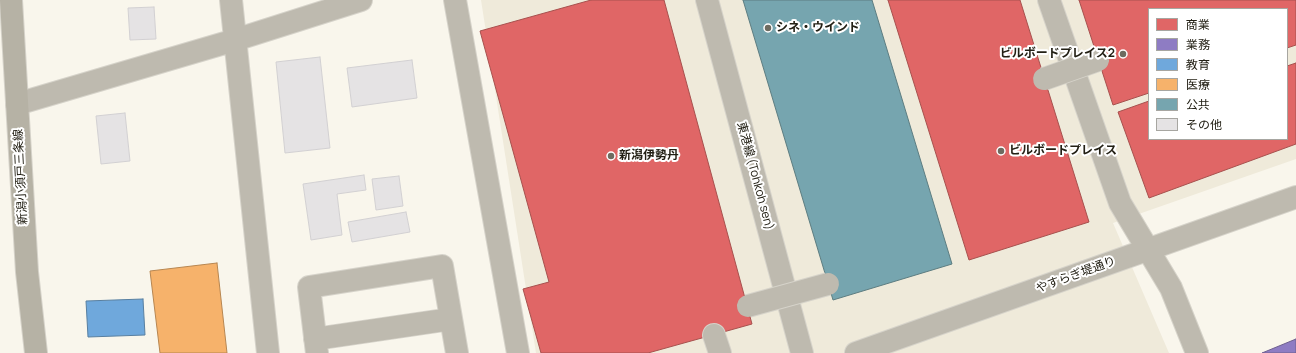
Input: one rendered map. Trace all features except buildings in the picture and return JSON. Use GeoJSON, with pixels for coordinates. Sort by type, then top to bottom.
{"type":"FeatureCollection","features":[{"type":"Feature","properties":{"kind":"main road","name":"新潟小須戸三条線"},"geometry":{"type":"LineString","coordinates":[[11,0],[27,272],[36,353]]}},
{"type":"Feature","properties":{"kind":"street"},"geometry":{"type":"LineString","coordinates":[[231,0],[268,353]]}},
{"type":"Feature","properties":{"kind":"street"},"geometry":{"type":"LineString","coordinates":[[17,104],[235,40],[361,0]]}},
{"type":"Feature","properties":{"kind":"street"},"geometry":{"type":"LineString","coordinates":[[455,0],[518,353]]}},
{"type":"Feature","properties":{"kind":"street","name":"東港線 (Tohkoh sen)"},"geometry":{"type":"LineString","coordinates":[[707,0],[802,353]]}},
{"type":"Feature","properties":{"kind":"street"},"geometry":{"type":"LineString","coordinates":[[1049,0],[1120,203],[1171,288],[1197,353]]}},
{"type":"Feature","properties":{"kind":"street"},"geometry":{"type":"LineString","coordinates":[[1044,79],[1098,60]]}},
{"type":"Feature","properties":{"kind":"street","name":"やすらぎ堤通り"},"geometry":{"type":"LineString","coordinates":[[856,353],[1296,197]]}},
{"type":"Feature","properties":{"kind":"street"},"geometry":{"type":"LineString","coordinates":[[451,319],[316,346],[309,287],[442,266],[457,353]]}},
{"type":"Feature","properties":{"kind":"street"},"geometry":{"type":"LineString","coordinates":[[748,306],[828,284]]}},
{"type":"Feature","properties":{"kind":"shaded area"},"geometry":{"type":"Polygon","coordinates":[[[481,0],[1296,0],[1296,159],[1113,223],[1169,353],[536,353],[481,0]]]}},
{"type":"Feature","properties":{"kind":"place","name":"シネ・ウインド"},"geometry":{"type":"Point","coordinates":[768,28]}},
{"type":"Feature","properties":{"kind":"place","name":"ビルボードプレイス2"},"geometry":{"type":"Point","coordinates":[1123,54]}},
{"type":"Feature","properties":{"kind":"place","name":"ビルボードプレイス"},"geometry":{"type":"Point","coordinates":[1001,151]}},
{"type":"Feature","properties":{"kind":"place","name":"新潟伊勢丹"},"geometry":{"type":"Point","coordinates":[611,156]}}]}
